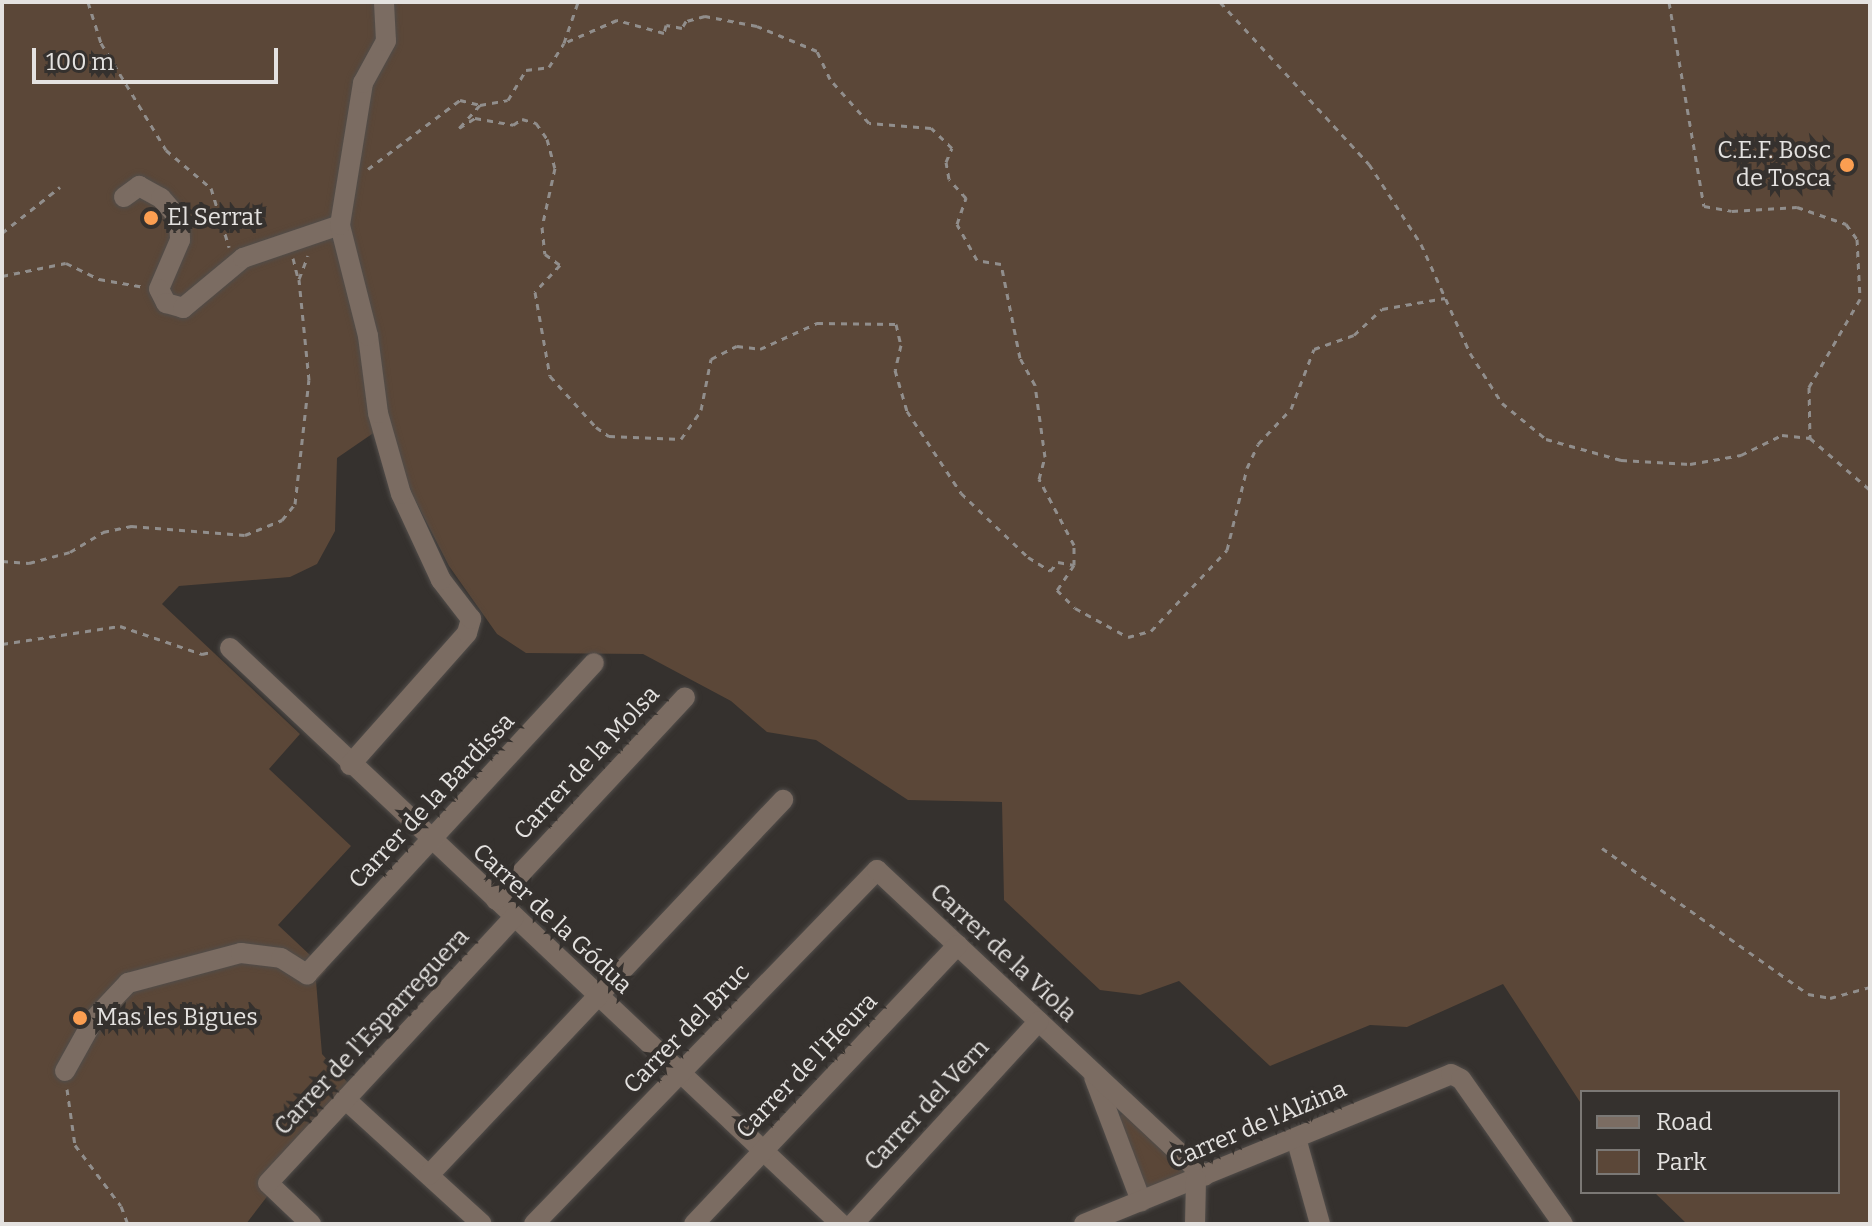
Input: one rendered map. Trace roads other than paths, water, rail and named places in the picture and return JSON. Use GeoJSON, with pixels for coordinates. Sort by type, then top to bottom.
{"type":"FeatureCollection","features":[{"type":"Feature","properties":{"kind":"street"},"geometry":{"type":"LineString","coordinates":[[350,765],[467,633],[471,619],[441,580],[401,494],[378,413],[368,336],[340,225],[363,83],[386,41],[384,2]]}},
{"type":"Feature","properties":{"kind":"street"},"geometry":{"type":"LineString","coordinates":[[124,197],[139,186],[161,198],[179,219],[180,240],[159,289],[166,303],[183,308],[243,258],[340,225]]}},
{"type":"Feature","properties":{"kind":"street","name":"Carrer de la Gódua"},"geometry":{"type":"LineString","coordinates":[[230,648],[350,765],[841,1224]]}},
{"type":"Feature","properties":{"kind":"street","name":"Carrer de la Bardissa"},"geometry":{"type":"LineString","coordinates":[[65,1071],[94,1019],[128,983],[241,953],[281,958],[307,974],[594,663]]}},
{"type":"Feature","properties":{"kind":"street","name":"Carrer de la Molsa"},"geometry":{"type":"LineString","coordinates":[[496,900],[685,697]]}},
{"type":"Feature","properties":{"kind":"street"},"geometry":{"type":"LineString","coordinates":[[429,1175],[783,800]]}},
{"type":"Feature","properties":{"kind":"street","name":"Carrer de la Viola"},"geometry":{"type":"LineString","coordinates":[[877,870],[1039,1021],[1200,1178]]}},
{"type":"Feature","properties":{"kind":"street","name":"Carrer del Bruc"},"geometry":{"type":"LineString","coordinates":[[534,1224],[877,870]]}},
{"type":"Feature","properties":{"kind":"street","name":"Carrer de l'Esparreguera"},"geometry":{"type":"LineString","coordinates":[[311,1224],[268,1183],[514,917]]}},
{"type":"Feature","properties":{"kind":"street","name":"Carrer de l'Heura"},"geometry":{"type":"LineString","coordinates":[[694,1224],[958,945]]}},
{"type":"Feature","properties":{"kind":"street","name":"Carrer del Vern"},"geometry":{"type":"LineString","coordinates":[[853,1224],[1039,1021]]}},
{"type":"Feature","properties":{"kind":"street","name":"Carrer de la Viola"},"geometry":{"type":"LineString","coordinates":[[1093,1074],[1141,1201]]}},
{"type":"Feature","properties":{"kind":"street","name":"Carrer de l'Alzina"},"geometry":{"type":"LineString","coordinates":[[1084,1224],[1451,1074],[1473,1095],[1563,1224]]}},
{"type":"Feature","properties":{"kind":"street"},"geometry":{"type":"LineString","coordinates":[[345,1099],[482,1224]]}},
{"type":"Feature","properties":{"kind":"street"},"geometry":{"type":"LineString","coordinates":[[1296,1138],[1320,1224]]}},
{"type":"Feature","properties":{"kind":"street"},"geometry":{"type":"LineString","coordinates":[[1195,1224],[1200,1178]]}},
{"type":"Feature","properties":{"kind":"place","name":"C.E.F. Bosc de Tosca"},"geometry":{"type":"Point","coordinates":[1847,165]}},
{"type":"Feature","properties":{"kind":"place","name":"El Serrat"},"geometry":{"type":"Point","coordinates":[151,218]}},
{"type":"Feature","properties":{"kind":"place","name":"Mas les Bigues"},"geometry":{"type":"Point","coordinates":[80,1018]}}]}
